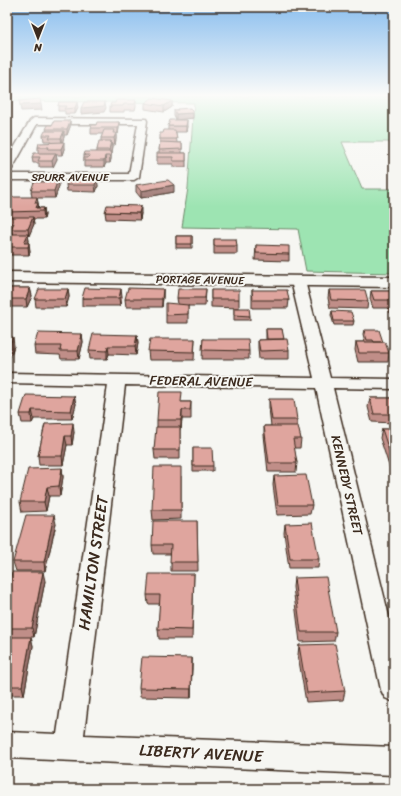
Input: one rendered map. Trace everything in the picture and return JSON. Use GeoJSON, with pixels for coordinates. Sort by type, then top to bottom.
{"type":"FeatureCollection","features":[{"type":"Feature","properties":{"kind":"street","name":"SPURR AVENUE"},"geometry":{"type":"LineString","coordinates":[[7,170],[27,133]]}},
{"type":"Feature","properties":{"kind":"street","name":"SPURR AVENUE"},"geometry":{"type":"LineString","coordinates":[[7,177],[134,177],[141,133]]}},
{"type":"Feature","properties":{"kind":"street","name":"PORTAGE AVENUE"},"geometry":{"type":"LineString","coordinates":[[7,277],[394,282]]}},
{"type":"Feature","properties":{"kind":"street","name":"KENNEDY STREET"},"geometry":{"type":"LineString","coordinates":[[298,281],[324,383],[394,690]]}},
{"type":"Feature","properties":{"kind":"street","name":"FEDERAL AVENUE"},"geometry":{"type":"LineString","coordinates":[[7,378],[394,384]]}},
{"type":"Feature","properties":{"kind":"street","name":"HAMILTON STREET"},"geometry":{"type":"LineString","coordinates":[[68,747],[117,380]]}},
{"type":"Feature","properties":{"kind":"street","name":"LIBERTY AVENUE"},"geometry":{"type":"LineString","coordinates":[[7,745],[394,761]]}},
{"type":"Feature","properties":{"kind":"green space"},"geometry":{"type":"Polygon","coordinates":[[[192,133],[394,133],[394,150],[389,142],[342,142],[362,189],[394,189],[394,273],[306,271],[298,229],[182,227],[188,188],[192,133]]]}},
{"type":"Feature","properties":{"kind":"building"},"geometry":{"type":"Polygon","coordinates":[[[44,133],[63,133],[61,138],[49,138],[51,135],[43,135],[44,133]]]}},
{"type":"Feature","properties":{"kind":"building"},"geometry":{"type":"Polygon","coordinates":[[[103,133],[116,133],[114,138],[101,138],[103,133]]]}},
{"type":"Feature","properties":{"kind":"building"},"geometry":{"type":"Polygon","coordinates":[[[160,133],[176,133],[177,139],[160,139],[160,133]]]}},
{"type":"Feature","properties":{"kind":"building"},"geometry":{"type":"Polygon","coordinates":[[[99,141],[111,141],[109,150],[97,150],[99,141]]]}},
{"type":"Feature","properties":{"kind":"building"},"geometry":{"type":"Polygon","coordinates":[[[64,142],[61,149],[38,147],[39,143],[64,142]]]}},
{"type":"Feature","properties":{"kind":"building"},"geometry":{"type":"Polygon","coordinates":[[[160,142],[182,143],[182,149],[159,150],[160,142]]]}},
{"type":"Feature","properties":{"kind":"building"},"geometry":{"type":"Polygon","coordinates":[[[85,152],[111,152],[110,156],[105,156],[104,161],[84,161],[84,158],[88,158],[89,155],[84,155],[85,152]]]}},
{"type":"Feature","properties":{"kind":"building"},"geometry":{"type":"Polygon","coordinates":[[[34,153],[56,153],[52,161],[38,161],[40,157],[32,157],[34,153]]]}},
{"type":"Feature","properties":{"kind":"building"},"geometry":{"type":"Polygon","coordinates":[[[157,153],[186,153],[186,161],[173,161],[173,157],[157,157],[157,153]]]}},
{"type":"Feature","properties":{"kind":"building"},"geometry":{"type":"Polygon","coordinates":[[[46,179],[58,179],[54,191],[31,191],[34,182],[45,182],[46,179]]]}},
{"type":"Feature","properties":{"kind":"building"},"geometry":{"type":"Polygon","coordinates":[[[97,179],[95,185],[66,185],[67,180],[97,179]]]}},
{"type":"Feature","properties":{"kind":"building"},"geometry":{"type":"Polygon","coordinates":[[[168,180],[174,185],[141,191],[136,185],[168,180]]]}},
{"type":"Feature","properties":{"kind":"building"},"geometry":{"type":"Polygon","coordinates":[[[12,197],[37,197],[35,203],[38,203],[36,208],[44,208],[43,211],[7,212],[12,197]]]}},
{"type":"Feature","properties":{"kind":"building"},"geometry":{"type":"Polygon","coordinates":[[[107,205],[141,206],[139,213],[105,212],[107,205]]]}},
{"type":"Feature","properties":{"kind":"building"},"geometry":{"type":"Polygon","coordinates":[[[7,217],[33,217],[28,229],[11,229],[14,223],[7,223],[7,217]]]}},
{"type":"Feature","properties":{"kind":"building"},"geometry":{"type":"Polygon","coordinates":[[[7,234],[28,234],[24,243],[29,243],[28,247],[7,247],[7,234]]]}},
{"type":"Feature","properties":{"kind":"building"},"geometry":{"type":"Polygon","coordinates":[[[176,236],[192,236],[192,244],[176,244],[176,236]]]}},
{"type":"Feature","properties":{"kind":"building"},"geometry":{"type":"Polygon","coordinates":[[[214,239],[236,239],[237,246],[214,246],[214,239]]]}},
{"type":"Feature","properties":{"kind":"building"},"geometry":{"type":"Polygon","coordinates":[[[256,245],[289,246],[289,254],[256,253],[256,245]]]}},
{"type":"Feature","properties":{"kind":"building"},"geometry":{"type":"Polygon","coordinates":[[[7,288],[30,288],[26,299],[7,299],[7,288]]]}},
{"type":"Feature","properties":{"kind":"building"},"geometry":{"type":"Polygon","coordinates":[[[85,288],[121,289],[119,298],[82,298],[85,288]]]}},
{"type":"Feature","properties":{"kind":"building"},"geometry":{"type":"Polygon","coordinates":[[[128,288],[163,289],[162,299],[125,299],[128,288]]]}},
{"type":"Feature","properties":{"kind":"building"},"geometry":{"type":"Polygon","coordinates":[[[39,289],[68,289],[65,299],[35,299],[39,289]]]}},
{"type":"Feature","properties":{"kind":"building"},"geometry":{"type":"Polygon","coordinates":[[[178,289],[206,289],[205,298],[177,298],[178,289]]]}},
{"type":"Feature","properties":{"kind":"building"},"geometry":{"type":"Polygon","coordinates":[[[211,290],[239,290],[239,299],[211,299],[211,290]]]}},
{"type":"Feature","properties":{"kind":"building"},"geometry":{"type":"Polygon","coordinates":[[[252,290],[287,290],[289,300],[253,300],[252,290]]]}},
{"type":"Feature","properties":{"kind":"building"},"geometry":{"type":"Polygon","coordinates":[[[329,290],[365,290],[368,301],[331,300],[329,290]]]}},
{"type":"Feature","properties":{"kind":"building"},"geometry":{"type":"Polygon","coordinates":[[[371,291],[394,291],[394,305],[392,305],[390,300],[374,300],[371,291]]]}},
{"type":"Feature","properties":{"kind":"building"},"geometry":{"type":"Polygon","coordinates":[[[166,303],[188,305],[188,314],[166,315],[166,303]]]}},
{"type":"Feature","properties":{"kind":"building"},"geometry":{"type":"Polygon","coordinates":[[[234,308],[249,308],[250,316],[234,315],[234,308]]]}},
{"type":"Feature","properties":{"kind":"building"},"geometry":{"type":"Polygon","coordinates":[[[332,311],[351,312],[354,321],[334,321],[332,311]]]}},
{"type":"Feature","properties":{"kind":"building"},"geometry":{"type":"Polygon","coordinates":[[[266,329],[282,329],[284,339],[267,339],[266,329]]]}},
{"type":"Feature","properties":{"kind":"building"},"geometry":{"type":"Polygon","coordinates":[[[364,330],[379,330],[383,342],[367,340],[364,330]]]}},
{"type":"Feature","properties":{"kind":"building"},"geometry":{"type":"Polygon","coordinates":[[[38,333],[82,334],[78,351],[60,351],[61,346],[34,346],[38,333]]]}},
{"type":"Feature","properties":{"kind":"building"},"geometry":{"type":"Polygon","coordinates":[[[93,334],[137,335],[135,346],[108,346],[107,351],[89,350],[93,334]]]}},
{"type":"Feature","properties":{"kind":"building"},"geometry":{"type":"Polygon","coordinates":[[[7,337],[13,337],[8,348],[7,348],[7,337]]]}},
{"type":"Feature","properties":{"kind":"building"},"geometry":{"type":"Polygon","coordinates":[[[150,339],[195,339],[194,352],[148,351],[150,339]]]}},
{"type":"Feature","properties":{"kind":"building"},"geometry":{"type":"Polygon","coordinates":[[[203,339],[248,339],[249,351],[202,350],[203,339]]]}},
{"type":"Feature","properties":{"kind":"building"},"geometry":{"type":"Polygon","coordinates":[[[287,339],[289,350],[260,351],[258,340],[287,339]]]}},
{"type":"Feature","properties":{"kind":"building"},"geometry":{"type":"Polygon","coordinates":[[[356,342],[385,342],[389,353],[359,353],[356,342]]]}},
{"type":"Feature","properties":{"kind":"building"},"geometry":{"type":"Polygon","coordinates":[[[159,392],[182,392],[181,402],[191,402],[190,410],[182,410],[181,420],[157,420],[159,392]]]}},
{"type":"Feature","properties":{"kind":"building"},"geometry":{"type":"Polygon","coordinates":[[[26,395],[74,396],[71,411],[32,410],[31,414],[20,414],[26,395]]]}},
{"type":"Feature","properties":{"kind":"building"},"geometry":{"type":"Polygon","coordinates":[[[370,398],[394,398],[394,414],[374,414],[370,398]]]}},
{"type":"Feature","properties":{"kind":"building"},"geometry":{"type":"Polygon","coordinates":[[[269,399],[294,399],[297,420],[272,420],[269,399]]]}},
{"type":"Feature","properties":{"kind":"building"},"geometry":{"type":"Polygon","coordinates":[[[73,423],[71,436],[65,436],[62,456],[38,456],[45,424],[73,423]]]}},
{"type":"Feature","properties":{"kind":"building"},"geometry":{"type":"Polygon","coordinates":[[[264,426],[298,426],[301,439],[293,439],[297,463],[269,463],[264,426]]]}},
{"type":"Feature","properties":{"kind":"building"},"geometry":{"type":"Polygon","coordinates":[[[156,427],[180,427],[180,450],[154,450],[156,427]]]}},
{"type":"Feature","properties":{"kind":"building"},"geometry":{"type":"Polygon","coordinates":[[[382,429],[394,429],[394,460],[392,460],[382,429]]]}},
{"type":"Feature","properties":{"kind":"building"},"geometry":{"type":"Polygon","coordinates":[[[193,448],[212,448],[213,466],[193,466],[193,448]]]}},
{"type":"Feature","properties":{"kind":"building"},"geometry":{"type":"Polygon","coordinates":[[[154,467],[181,467],[181,510],[152,510],[154,467]]]}},
{"type":"Feature","properties":{"kind":"building"},"geometry":{"type":"Polygon","coordinates":[[[62,468],[59,486],[47,487],[44,502],[20,502],[28,469],[62,468]]]}},
{"type":"Feature","properties":{"kind":"building"},"geometry":{"type":"Polygon","coordinates":[[[306,475],[312,505],[278,505],[274,476],[306,475]]]}},
{"type":"Feature","properties":{"kind":"building"},"geometry":{"type":"Polygon","coordinates":[[[26,515],[54,515],[44,562],[13,562],[26,515]]]}},
{"type":"Feature","properties":{"kind":"building"},"geometry":{"type":"Polygon","coordinates":[[[153,521],[197,521],[198,562],[170,562],[171,545],[152,545],[153,521]]]}},
{"type":"Feature","properties":{"kind":"building"},"geometry":{"type":"Polygon","coordinates":[[[312,523],[319,559],[290,559],[285,524],[312,523]]]}},
{"type":"Feature","properties":{"kind":"building"},"geometry":{"type":"Polygon","coordinates":[[[12,572],[43,572],[32,628],[7,628],[7,593],[12,572]]]}},
{"type":"Feature","properties":{"kind":"building"},"geometry":{"type":"Polygon","coordinates":[[[149,574],[194,574],[192,630],[158,629],[160,595],[147,595],[149,574]]]}},
{"type":"Feature","properties":{"kind":"building"},"geometry":{"type":"Polygon","coordinates":[[[326,577],[336,632],[301,632],[294,578],[326,577]]]}},
{"type":"Feature","properties":{"kind":"building"},"geometry":{"type":"Polygon","coordinates":[[[7,637],[31,637],[22,686],[7,686],[7,637]]]}},
{"type":"Feature","properties":{"kind":"building"},"geometry":{"type":"Polygon","coordinates":[[[335,644],[345,691],[307,693],[299,645],[335,644]]]}},
{"type":"Feature","properties":{"kind":"building"},"geometry":{"type":"Polygon","coordinates":[[[142,657],[192,658],[191,689],[139,688],[142,657]]]}}]}
